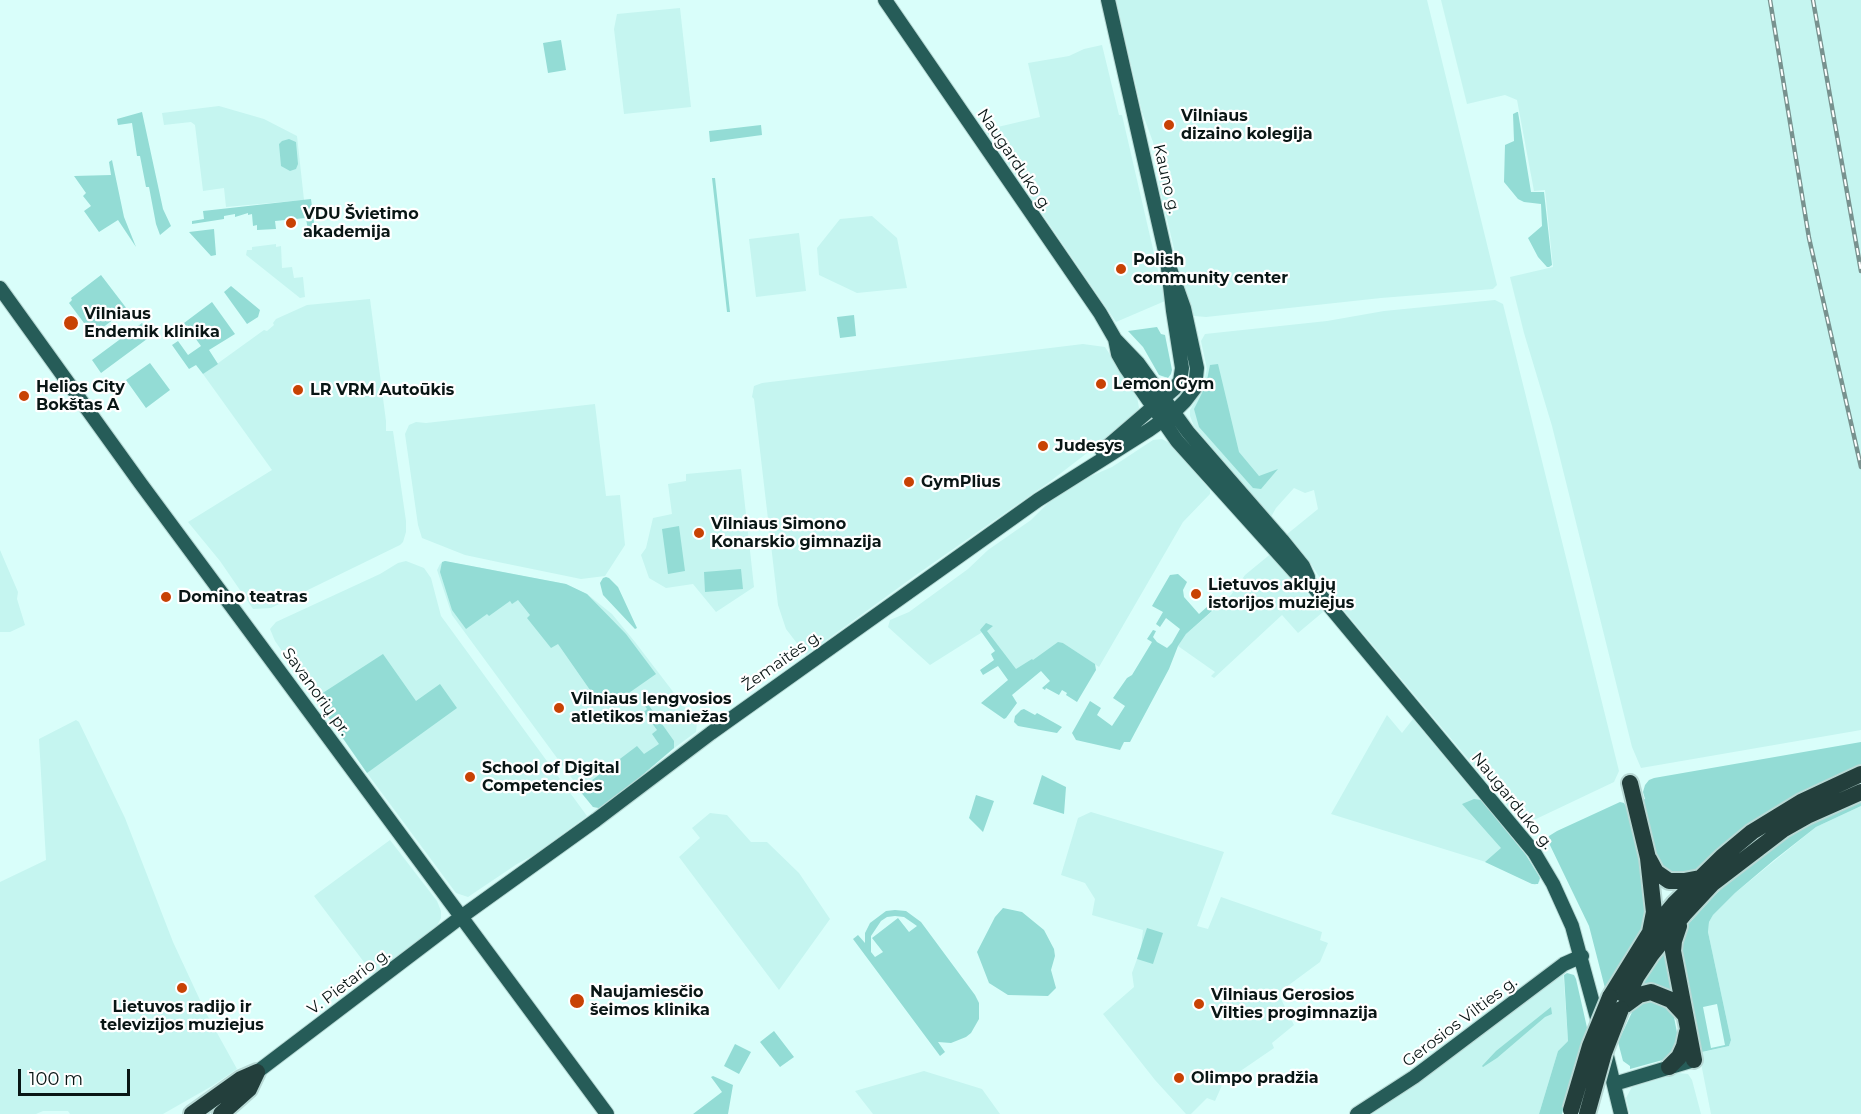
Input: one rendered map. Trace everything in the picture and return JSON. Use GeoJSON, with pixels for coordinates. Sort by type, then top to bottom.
{"type":"FeatureCollection","features":[{"type":"Feature","properties":{"kind":"highway"},"geometry":{"type":"LineString","coordinates":[[1649,934],[1674,904],[1722,857],[1801,802],[1861,774]]}},
{"type":"Feature","properties":{"kind":"highway"},"geometry":{"type":"LineString","coordinates":[[1576,1113],[1590,1046],[1616,1003],[1649,934],[1654,912],[1648,858],[1630,783]]}},
{"type":"Feature","properties":{"kind":"highway"},"geometry":{"type":"LineString","coordinates":[[1616,1003],[1685,913],[1712,884],[1784,829],[1861,792]]}},
{"type":"Feature","properties":{"kind":"highway"},"geometry":{"type":"LineString","coordinates":[[1648,858],[1656,872],[1669,881],[1700,878]]}},
{"type":"Feature","properties":{"kind":"highway"},"geometry":{"type":"LineString","coordinates":[[1685,913],[1676,932],[1673,951],[1694,1060]]}},
{"type":"Feature","properties":{"kind":"highway"},"geometry":{"type":"LineString","coordinates":[[1616,1003],[1651,992],[1671,1000],[1686,1022],[1684,1046],[1679,1058],[1669,1067]]}},
{"type":"Feature","properties":{"kind":"highway"},"geometry":{"type":"LineString","coordinates":[[192,1114],[241,1078],[257,1072]]}},
{"type":"Feature","properties":{"kind":"highway"},"geometry":{"type":"LineString","coordinates":[[221,1114],[249,1089],[257,1072]]}},
{"type":"Feature","properties":{"kind":"main road","name":"Naugarduko g."},"geometry":{"type":"LineString","coordinates":[[885,0],[1100,313],[1115,339],[1118,354],[1158,404],[1173,413],[1282,540],[1303,566],[1311,584]]}},
{"type":"Feature","properties":{"kind":"main road","name":"Kauno g."},"geometry":{"type":"LineString","coordinates":[[1108,0],[1167,260],[1182,368],[1180,381],[1158,404]]}},
{"type":"Feature","properties":{"kind":"main road","name":"Kauno g."},"geometry":{"type":"LineString","coordinates":[[1162,422],[1185,401],[1194,388],[1197,368],[1184,308],[1167,260]]}},
{"type":"Feature","properties":{"kind":"main road","name":"Savanorių pr."},"geometry":{"type":"LineString","coordinates":[[0,288],[141,484],[607,1114]]}},
{"type":"Feature","properties":{"kind":"main road","name":"Naugarduko g."},"geometry":{"type":"LineString","coordinates":[[1158,404],[1162,422],[1233,506],[1295,572],[1311,584],[1528,844],[1561,899],[1582,956],[1621,1114]]}},
{"type":"Feature","properties":{"kind":"main road","name":"Žemaitės g."},"geometry":{"type":"LineString","coordinates":[[1068,479],[1158,404]]}},
{"type":"Feature","properties":{"kind":"main road","name":"Žemaitės g."},"geometry":{"type":"LineString","coordinates":[[461,917],[596,820],[718,727],[1068,479],[1162,422]]}},
{"type":"Feature","properties":{"kind":"main road","name":"V. Pietario g."},"geometry":{"type":"LineString","coordinates":[[257,1072],[461,917]]}},
{"type":"Feature","properties":{"kind":"main road","name":"Gerosios Vilties g."},"geometry":{"type":"LineString","coordinates":[[1357,1114],[1414,1077],[1564,964],[1582,956]]}},
{"type":"Feature","properties":{"kind":"main road"},"geometry":{"type":"LineString","coordinates":[[1614,1084],[1694,1060]]}},
{"type":"Feature","properties":{"kind":"shaded area"},"geometry":{"type":"Polygon","coordinates":[[[1116,0],[1427,0],[1497,285],[1493,289],[1381,298],[1206,317],[1194,316],[1186,299],[1160,190],[1153,142],[1142,112],[1116,0]]]}},
{"type":"Feature","properties":{"kind":"shaded area"},"geometry":{"type":"Polygon","coordinates":[[[1441,0],[1861,0],[1861,730],[1641,768],[1632,747],[1552,426],[1510,277],[1553,267],[1545,190],[1534,191],[1517,100],[1505,95],[1467,104],[1441,0]]]}},
{"type":"Feature","properties":{"kind":"shaded area"},"geometry":{"type":"Polygon","coordinates":[[[680,8],[691,107],[624,114],[614,29],[617,14],[680,8]]]}},
{"type":"Feature","properties":{"kind":"shaded area"},"geometry":{"type":"Polygon","coordinates":[[[561,40],[566,70],[548,73],[543,43],[561,40]]]}},
{"type":"Feature","properties":{"kind":"shaded area"},"geometry":{"type":"Polygon","coordinates":[[[1102,45],[1119,115],[1122,115],[1165,301],[1116,322],[985,130],[1040,117],[1028,63],[1069,56],[1084,49],[1102,45]]]}},
{"type":"Feature","properties":{"kind":"shaded area"},"geometry":{"type":"Polygon","coordinates":[[[219,106],[264,119],[297,136],[304,200],[226,207],[224,188],[203,191],[195,125],[191,122],[164,125],[162,113],[219,106]]]}},
{"type":"Feature","properties":{"kind":"shaded area"},"geometry":{"type":"Polygon","coordinates":[[[142,112],[163,209],[171,226],[160,235],[140,156],[137,156],[132,123],[118,125],[117,119],[142,112]]]}},
{"type":"Feature","properties":{"kind":"shaded area"},"geometry":{"type":"Polygon","coordinates":[[[1518,112],[1531,192],[1544,192],[1552,265],[1549,267],[1538,257],[1528,238],[1542,226],[1541,204],[1518,199],[1504,182],[1505,145],[1514,141],[1513,114],[1518,112]]]}},
{"type":"Feature","properties":{"kind":"shaded area"},"geometry":{"type":"Polygon","coordinates":[[[761,125],[762,135],[710,142],[709,131],[761,125]]]}},
{"type":"Feature","properties":{"kind":"shaded area"},"geometry":{"type":"Polygon","coordinates":[[[289,139],[296,142],[298,164],[296,169],[290,171],[281,166],[279,144],[289,139]]]}},
{"type":"Feature","properties":{"kind":"shaded area"},"geometry":{"type":"Polygon","coordinates":[[[112,160],[124,217],[136,247],[118,220],[99,232],[84,211],[91,206],[83,196],[86,193],[74,176],[111,175],[109,162],[112,160]]]}},
{"type":"Feature","properties":{"kind":"shaded area"},"geometry":{"type":"Polygon","coordinates":[[[712,178],[715,178],[730,312],[727,312],[712,178]]]}},
{"type":"Feature","properties":{"kind":"shaded area"},"geometry":{"type":"Polygon","coordinates":[[[311,199],[315,230],[308,231],[306,218],[275,221],[276,229],[257,230],[257,225],[253,226],[252,214],[248,215],[248,213],[192,224],[192,221],[204,219],[203,211],[311,199]]]}},
{"type":"Feature","properties":{"kind":"shaded area"},"geometry":{"type":"Polygon","coordinates":[[[872,216],[897,238],[907,288],[857,293],[819,275],[817,248],[840,219],[872,216]]]}},
{"type":"Feature","properties":{"kind":"shaded area"},"geometry":{"type":"Polygon","coordinates":[[[214,229],[216,255],[211,256],[189,232],[214,229]]]}},
{"type":"Feature","properties":{"kind":"shaded area"},"geometry":{"type":"Polygon","coordinates":[[[799,233],[806,291],[756,297],[749,239],[799,233]]]}},
{"type":"Feature","properties":{"kind":"shaded area"},"geometry":{"type":"Polygon","coordinates":[[[276,244],[276,247],[281,246],[282,268],[292,267],[294,278],[303,277],[305,297],[300,298],[246,255],[247,250],[252,250],[252,247],[276,244]]]}},
{"type":"Feature","properties":{"kind":"shaded area"},"geometry":{"type":"Polygon","coordinates":[[[101,275],[127,309],[93,335],[69,303],[71,298],[101,275]]]}},
{"type":"Feature","properties":{"kind":"shaded area"},"geometry":{"type":"Polygon","coordinates":[[[231,286],[260,310],[258,317],[247,324],[224,292],[231,286]]]}},
{"type":"Feature","properties":{"kind":"shaded area"},"geometry":{"type":"Polygon","coordinates":[[[370,299],[386,431],[393,431],[406,521],[403,542],[271,608],[253,609],[220,561],[188,522],[272,470],[203,374],[264,330],[267,331],[274,325],[276,319],[307,305],[370,299]]]}},
{"type":"Feature","properties":{"kind":"shaded area"},"geometry":{"type":"Polygon","coordinates":[[[1495,300],[1503,304],[1619,771],[1614,782],[1529,821],[1520,819],[1510,809],[1330,594],[1311,564],[1286,535],[1318,509],[1314,490],[1305,493],[1294,488],[1271,517],[1194,426],[1190,416],[1190,410],[1201,392],[1207,369],[1201,341],[1205,334],[1327,321],[1384,311],[1495,300]]]}},
{"type":"Feature","properties":{"kind":"shaded area"},"geometry":{"type":"Polygon","coordinates":[[[212,302],[235,334],[209,350],[218,364],[203,374],[196,365],[189,369],[172,345],[178,341],[188,355],[201,346],[184,323],[212,302]]]}},
{"type":"Feature","properties":{"kind":"shaded area"},"geometry":{"type":"Polygon","coordinates":[[[854,315],[856,336],[840,338],[837,317],[854,315]]]}},
{"type":"Feature","properties":{"kind":"shaded area"},"geometry":{"type":"Polygon","coordinates":[[[142,323],[151,336],[101,373],[92,360],[142,323]]]}},
{"type":"Feature","properties":{"kind":"shaded area"},"geometry":{"type":"Polygon","coordinates":[[[1157,327],[1161,334],[1165,335],[1172,370],[1168,378],[1159,375],[1143,347],[1128,331],[1157,327]]]}},
{"type":"Feature","properties":{"kind":"shaded area"},"geometry":{"type":"Polygon","coordinates":[[[1083,344],[1105,347],[1137,396],[1139,408],[1134,417],[1048,483],[806,655],[786,629],[778,605],[752,397],[754,386],[762,383],[1083,344]]]}},
{"type":"Feature","properties":{"kind":"shaded area"},"geometry":{"type":"Polygon","coordinates":[[[150,363],[170,390],[146,408],[126,380],[150,363]]]}},
{"type":"Feature","properties":{"kind":"shaded area"},"geometry":{"type":"Polygon","coordinates":[[[1218,364],[1239,452],[1259,476],[1278,469],[1261,489],[1253,488],[1199,427],[1194,409],[1206,385],[1210,365],[1218,364]]]}},
{"type":"Feature","properties":{"kind":"shaded area"},"geometry":{"type":"Polygon","coordinates":[[[595,404],[606,496],[620,495],[625,545],[605,576],[581,579],[498,562],[465,555],[422,538],[418,525],[405,434],[409,425],[416,422],[426,423],[595,404]]]}},
{"type":"Feature","properties":{"kind":"shaded area"},"geometry":{"type":"Polygon","coordinates":[[[1162,439],[1171,444],[1210,490],[1210,494],[1183,522],[1099,667],[1063,643],[1016,672],[984,631],[930,665],[888,627],[890,620],[909,612],[968,569],[988,550],[1031,520],[1051,500],[1075,483],[1112,467],[1153,440],[1162,439]]]}},
{"type":"Feature","properties":{"kind":"shaded area","name":"Vilniaus Simono Konarskio gimnazija"},"geometry":{"type":"Polygon","coordinates":[[[741,469],[754,587],[716,612],[693,584],[666,588],[649,578],[641,555],[646,548],[653,518],[672,514],[668,484],[686,481],[686,474],[741,469]]]}},
{"type":"Feature","properties":{"kind":"shaded area"},"geometry":{"type":"Polygon","coordinates":[[[679,526],[685,571],[668,574],[662,529],[679,526]]]}},
{"type":"Feature","properties":{"kind":"shaded area"},"geometry":{"type":"Polygon","coordinates":[[[0,550],[18,592],[17,599],[25,625],[10,632],[0,632],[0,550]]]}},
{"type":"Feature","properties":{"kind":"shaded area"},"geometry":{"type":"Polygon","coordinates":[[[1273,552],[1323,612],[1298,633],[1282,615],[1214,678],[1211,676],[1215,672],[1178,646],[1186,634],[1231,595],[1245,575],[1273,552]]]}},
{"type":"Feature","properties":{"kind":"shaded area"},"geometry":{"type":"Polygon","coordinates":[[[406,561],[424,568],[431,578],[441,616],[587,816],[534,855],[468,897],[456,893],[367,773],[275,641],[270,629],[276,622],[406,561]]]}},
{"type":"Feature","properties":{"kind":"shaded area"},"geometry":{"type":"Polygon","coordinates":[[[445,561],[566,584],[587,594],[612,614],[635,642],[697,723],[696,732],[599,808],[593,807],[452,615],[437,570],[445,561]]]}},
{"type":"Feature","properties":{"kind":"shaded area"},"geometry":{"type":"Polygon","coordinates":[[[442,562],[566,584],[587,594],[626,634],[656,674],[616,702],[612,697],[603,702],[597,700],[558,644],[551,648],[527,618],[530,615],[518,600],[512,604],[510,601],[466,629],[452,610],[440,572],[442,562]]]}},
{"type":"Feature","properties":{"kind":"shaded area"},"geometry":{"type":"Polygon","coordinates":[[[741,569],[743,589],[705,592],[704,572],[741,569]]]}},
{"type":"Feature","properties":{"kind":"shaded area"},"geometry":{"type":"Polygon","coordinates":[[[1178,574],[1187,582],[1183,590],[1184,597],[1199,614],[1208,606],[1212,611],[1186,634],[1178,646],[1169,669],[1130,742],[1124,742],[1120,750],[1076,740],[1072,733],[1090,701],[1101,708],[1097,715],[1112,726],[1125,706],[1113,698],[1127,678],[1132,675],[1152,642],[1147,639],[1153,630],[1156,631],[1153,637],[1157,642],[1167,648],[1172,643],[1180,629],[1166,618],[1160,627],[1156,624],[1163,612],[1152,606],[1170,575],[1178,574]]]}},
{"type":"Feature","properties":{"kind":"shaded area"},"geometry":{"type":"Polygon","coordinates":[[[606,577],[618,587],[637,628],[635,629],[603,595],[600,583],[606,577]]]}},
{"type":"Feature","properties":{"kind":"shaded area"},"geometry":{"type":"Polygon","coordinates":[[[986,623],[993,626],[987,631],[1016,669],[1058,642],[1095,664],[1096,670],[1077,702],[1062,690],[1059,695],[1042,688],[1050,681],[1041,671],[1012,695],[1017,703],[1006,718],[1004,719],[981,703],[1008,680],[998,666],[983,675],[980,670],[994,660],[991,654],[995,651],[980,630],[986,623]]]}},
{"type":"Feature","properties":{"kind":"shaded area"},"geometry":{"type":"Polygon","coordinates":[[[383,654],[416,701],[440,684],[457,708],[367,773],[315,698],[383,654]]]}},
{"type":"Feature","properties":{"kind":"shaded area"},"geometry":{"type":"Polygon","coordinates":[[[645,700],[674,741],[674,748],[599,808],[593,807],[579,790],[637,746],[644,754],[659,744],[652,734],[657,730],[644,712],[647,709],[642,702],[645,700]]]}},
{"type":"Feature","properties":{"kind":"shaded area"},"geometry":{"type":"Polygon","coordinates":[[[1024,709],[1035,715],[1037,713],[1062,727],[1057,733],[1018,726],[1014,722],[1015,716],[1024,709]]]}},
{"type":"Feature","properties":{"kind":"shaded area"},"geometry":{"type":"Polygon","coordinates":[[[1387,715],[1402,733],[1413,719],[1516,843],[1539,875],[1540,881],[1535,885],[1489,863],[1331,814],[1387,715]]]}},
{"type":"Feature","properties":{"kind":"shaded area"},"geometry":{"type":"Polygon","coordinates":[[[76,720],[125,818],[173,942],[206,1013],[237,1069],[163,1114],[70,1114],[68,1111],[43,1111],[36,1114],[0,1114],[0,882],[46,860],[39,739],[76,720]]]}},
{"type":"Feature","properties":{"kind":"shaded area"},"geometry":{"type":"Polygon","coordinates":[[[1861,742],[1861,766],[1805,790],[1762,816],[1694,872],[1667,874],[1657,860],[1642,800],[1645,799],[1643,792],[1649,780],[1861,742]]]}},
{"type":"Feature","properties":{"kind":"shaded area"},"geometry":{"type":"Polygon","coordinates":[[[1042,775],[1066,787],[1064,814],[1033,804],[1042,775]]]}},
{"type":"Feature","properties":{"kind":"shaded area"},"geometry":{"type":"Polygon","coordinates":[[[976,795],[994,801],[983,832],[969,818],[976,795]]]}},
{"type":"Feature","properties":{"kind":"shaded area"},"geometry":{"type":"Polygon","coordinates":[[[1474,799],[1481,800],[1526,855],[1540,878],[1538,884],[1532,884],[1485,862],[1501,848],[1462,804],[1474,799]]]}},
{"type":"Feature","properties":{"kind":"shaded area"},"geometry":{"type":"Polygon","coordinates":[[[1861,799],[1861,806],[1816,827],[1774,860],[1735,893],[1709,922],[1708,932],[1731,1040],[1729,1046],[1702,1052],[1699,1049],[1678,953],[1681,932],[1740,871],[1780,841],[1829,813],[1861,799]],[[1717,1004],[1703,1007],[1711,1048],[1725,1045],[1717,1004]]]}},
{"type":"Feature","properties":{"kind":"shaded area"},"geometry":{"type":"Polygon","coordinates":[[[1620,802],[1624,803],[1628,810],[1650,901],[1650,917],[1606,992],[1589,926],[1547,839],[1557,831],[1620,802]]]}},
{"type":"Feature","properties":{"kind":"shaded area"},"geometry":{"type":"Polygon","coordinates":[[[1861,806],[1861,1114],[1711,1114],[1699,1053],[1729,1046],[1731,1040],[1708,932],[1709,922],[1735,893],[1816,827],[1861,806]]]}},
{"type":"Feature","properties":{"kind":"shaded area","name":"Vilniaus Gerosios Vilties progimnazija"},"geometry":{"type":"Polygon","coordinates":[[[1091,812],[1224,852],[1197,926],[1208,929],[1221,897],[1322,932],[1320,940],[1328,943],[1320,962],[1278,993],[1294,1025],[1272,1043],[1274,1048],[1223,1083],[1215,1101],[1207,1098],[1191,1114],[1186,1114],[1155,1080],[1103,1014],[1134,987],[1132,973],[1141,948],[1143,930],[1092,915],[1095,899],[1085,883],[1061,875],[1078,818],[1091,812]]]}},
{"type":"Feature","properties":{"kind":"shaded area"},"geometry":{"type":"Polygon","coordinates":[[[710,813],[727,815],[751,842],[767,842],[799,873],[830,919],[779,990],[679,857],[700,838],[692,828],[710,813]]]}},
{"type":"Feature","properties":{"kind":"shaded area"},"geometry":{"type":"Polygon","coordinates":[[[390,840],[437,901],[441,918],[437,926],[373,974],[314,896],[390,840]]]}},
{"type":"Feature","properties":{"kind":"shaded area"},"geometry":{"type":"Polygon","coordinates":[[[1003,908],[1022,912],[1044,930],[1054,949],[1055,956],[1051,970],[1056,988],[1048,996],[1008,995],[989,983],[977,952],[995,917],[1003,908]]]}},
{"type":"Feature","properties":{"kind":"shaded area"},"geometry":{"type":"Polygon","coordinates":[[[886,911],[906,911],[921,922],[979,1003],[979,1019],[971,1033],[951,1043],[938,1042],[945,1052],[940,1056],[853,939],[858,935],[865,943],[865,933],[870,923],[886,911]],[[887,917],[881,921],[871,936],[871,952],[875,957],[883,952],[872,938],[898,918],[909,932],[917,926],[904,917],[887,917]]]}},
{"type":"Feature","properties":{"kind":"shaded area"},"geometry":{"type":"Polygon","coordinates":[[[1147,928],[1163,933],[1153,964],[1137,959],[1147,928]]]}},
{"type":"Feature","properties":{"kind":"shaded area"},"geometry":{"type":"Polygon","coordinates":[[[1667,945],[1678,1001],[1635,992],[1667,945]]]}},
{"type":"Feature","properties":{"kind":"shaded area"},"geometry":{"type":"Polygon","coordinates":[[[1563,970],[1568,1041],[1558,1051],[1539,1114],[1362,1114],[1563,970]]]}},
{"type":"Feature","properties":{"kind":"shaded area"},"geometry":{"type":"Polygon","coordinates":[[[1567,973],[1574,975],[1576,979],[1588,1032],[1562,1114],[1539,1114],[1558,1051],[1568,1041],[1564,975],[1567,973]]]}},
{"type":"Feature","properties":{"kind":"shaded area"},"geometry":{"type":"Polygon","coordinates":[[[1648,999],[1660,1001],[1673,1012],[1679,1043],[1670,1058],[1630,1069],[1630,1066],[1623,1061],[1618,1042],[1634,1008],[1648,999]]]}},
{"type":"Feature","properties":{"kind":"shaded area"},"geometry":{"type":"Polygon","coordinates":[[[1551,1007],[1552,1014],[1545,1017],[1497,1058],[1482,1066],[1496,1051],[1551,1007]]]}},
{"type":"Feature","properties":{"kind":"shaded area"},"geometry":{"type":"Polygon","coordinates":[[[774,1031],[794,1057],[780,1067],[760,1042],[774,1031]]]}},
{"type":"Feature","properties":{"kind":"shaded area"},"geometry":{"type":"Polygon","coordinates":[[[735,1044],[751,1052],[739,1074],[724,1066],[735,1044]]]}},
{"type":"Feature","properties":{"kind":"shaded area"},"geometry":{"type":"Polygon","coordinates":[[[924,1071],[982,1089],[1000,1114],[873,1114],[855,1091],[924,1071]]]}},
{"type":"Feature","properties":{"kind":"shaded area"},"geometry":{"type":"Polygon","coordinates":[[[1678,1073],[1688,1074],[1692,1080],[1701,1114],[1630,1114],[1626,1098],[1632,1087],[1678,1073]]]}},
{"type":"Feature","properties":{"kind":"shaded area"},"geometry":{"type":"Polygon","coordinates":[[[711,1077],[733,1085],[728,1114],[693,1114],[722,1092],[711,1077]]]}},
{"type":"Feature","properties":{"kind":"railway"},"geometry":{"type":"LineString","coordinates":[[1770,0],[1809,238],[1861,467]]}},
{"type":"Feature","properties":{"kind":"railway"},"geometry":{"type":"LineString","coordinates":[[1813,0],[1861,271]]}},
{"type":"Feature","properties":{"kind":"place","name":"Vilniaus dizaino kolegija"},"geometry":{"type":"Point","coordinates":[1169,125]}},
{"type":"Feature","properties":{"kind":"place","name":"VDU Švietimo akademija"},"geometry":{"type":"Point","coordinates":[291,223]}},
{"type":"Feature","properties":{"kind":"place","name":"Polish community center"},"geometry":{"type":"Point","coordinates":[1121,269]}},
{"type":"Feature","properties":{"kind":"place","name":"Vilniaus Endemik klinika"},"geometry":{"type":"Point","coordinates":[71,323]}},
{"type":"Feature","properties":{"kind":"place","name":"Lemon Gym"},"geometry":{"type":"Point","coordinates":[1101,384]}},
{"type":"Feature","properties":{"kind":"place","name":"LR VRM Autoūkis"},"geometry":{"type":"Point","coordinates":[298,390]}},
{"type":"Feature","properties":{"kind":"place","name":"Helios City Bokštas A"},"geometry":{"type":"Point","coordinates":[24,396]}},
{"type":"Feature","properties":{"kind":"place","name":"Judesys"},"geometry":{"type":"Point","coordinates":[1043,446]}},
{"type":"Feature","properties":{"kind":"place","name":"GymPlius"},"geometry":{"type":"Point","coordinates":[909,482]}},
{"type":"Feature","properties":{"kind":"place","name":"Vilniaus Simono Konarskio gimnazija"},"geometry":{"type":"Point","coordinates":[699,533]}},
{"type":"Feature","properties":{"kind":"place","name":"Lietuvos aklųjų istorijos muziejus"},"geometry":{"type":"Point","coordinates":[1196,594]}},
{"type":"Feature","properties":{"kind":"place","name":"Domino teatras"},"geometry":{"type":"Point","coordinates":[166,597]}},
{"type":"Feature","properties":{"kind":"place","name":"Vilniaus lengvosios atletikos maniežas"},"geometry":{"type":"Point","coordinates":[559,708]}},
{"type":"Feature","properties":{"kind":"place","name":"School of Digital Competencies"},"geometry":{"type":"Point","coordinates":[470,777]}},
{"type":"Feature","properties":{"kind":"place","name":"Lietuvos radijo ir televizijos muziejus"},"geometry":{"type":"Point","coordinates":[182,988]}},
{"type":"Feature","properties":{"kind":"place","name":"Naujamiesčio šeimos klinika"},"geometry":{"type":"Point","coordinates":[577,1001]}},
{"type":"Feature","properties":{"kind":"place","name":"Vilniaus Gerosios Vilties progimnazija"},"geometry":{"type":"Point","coordinates":[1199,1004]}},
{"type":"Feature","properties":{"kind":"place","name":"Olimpo pradžia"},"geometry":{"type":"Point","coordinates":[1179,1078]}}]}
